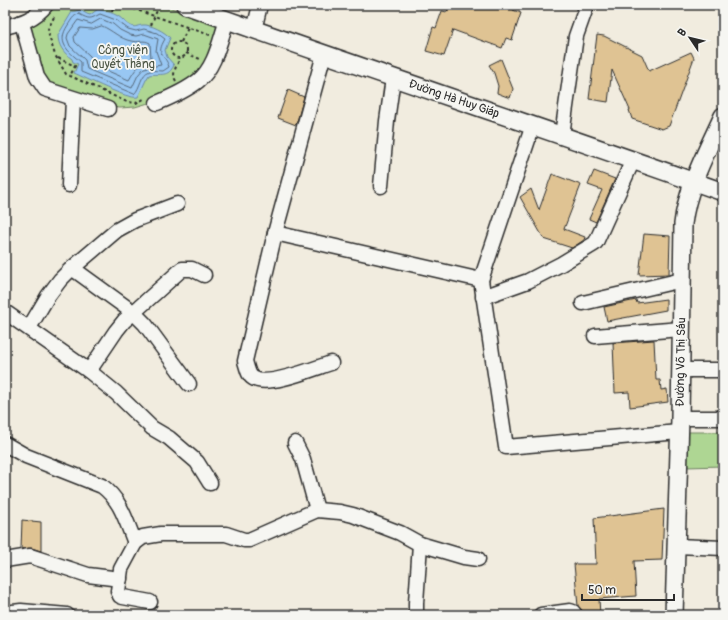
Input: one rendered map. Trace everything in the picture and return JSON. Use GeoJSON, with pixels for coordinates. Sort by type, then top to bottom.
{"type":"FeatureCollection","features":[{"type":"Feature","properties":{"kind":"main road","name":"Đường Hà Huy Giáp"},"geometry":{"type":"LineString","coordinates":[[185,5],[723,192]]}},
{"type":"Feature","properties":{"kind":"main road","name":"Đường Võ Thị Sáu"},"geometry":{"type":"LineString","coordinates":[[674,615],[677,546],[684,216],[693,182],[723,116]]}},
{"type":"Feature","properties":{"kind":"street"},"geometry":{"type":"LineString","coordinates":[[254,30],[260,5]]}},
{"type":"Feature","properties":{"kind":"street"},"geometry":{"type":"LineString","coordinates":[[562,135],[576,36],[587,5]]}},
{"type":"Feature","properties":{"kind":"street"},"geometry":{"type":"LineString","coordinates":[[5,27],[22,22],[51,8]]}},
{"type":"Feature","properties":{"kind":"street"},"geometry":{"type":"LineString","coordinates":[[152,100],[198,82],[210,66],[217,51],[227,20]]}},
{"type":"Feature","properties":{"kind":"street"},"geometry":{"type":"LineString","coordinates":[[22,22],[33,65],[42,85],[48,91],[108,109]]}},
{"type":"Feature","properties":{"kind":"street"},"geometry":{"type":"LineString","coordinates":[[324,54],[275,233],[245,361],[250,375],[262,381],[271,381],[331,363]]}},
{"type":"Feature","properties":{"kind":"street"},"geometry":{"type":"LineString","coordinates":[[381,186],[387,121],[393,78]]}},
{"type":"Feature","properties":{"kind":"street"},"geometry":{"type":"LineString","coordinates":[[69,185],[74,99]]}},
{"type":"Feature","properties":{"kind":"street"},"geometry":{"type":"LineString","coordinates":[[533,125],[481,280],[506,447],[680,425],[723,418]]}},
{"type":"Feature","properties":{"kind":"street"},"geometry":{"type":"LineString","coordinates":[[483,297],[528,280],[561,264],[594,244],[633,160]]}},
{"type":"Feature","properties":{"kind":"street"},"geometry":{"type":"LineString","coordinates":[[28,328],[60,280],[117,230],[126,224],[177,204]]}},
{"type":"Feature","properties":{"kind":"street"},"geometry":{"type":"LineString","coordinates":[[275,233],[481,280]]}},
{"type":"Feature","properties":{"kind":"street"},"geometry":{"type":"LineString","coordinates":[[72,268],[134,313],[145,324],[189,384]]}},
{"type":"Feature","properties":{"kind":"street"},"geometry":{"type":"LineString","coordinates":[[89,370],[116,331],[182,269],[192,269],[204,275]]}},
{"type":"Feature","properties":{"kind":"street"},"geometry":{"type":"LineString","coordinates":[[583,303],[682,280]]}},
{"type":"Feature","properties":{"kind":"street"},"geometry":{"type":"LineString","coordinates":[[5,312],[89,370],[116,393],[152,428],[169,438],[197,462],[210,483]]}},
{"type":"Feature","properties":{"kind":"street"},"geometry":{"type":"LineString","coordinates":[[595,336],[681,329]]}},
{"type":"Feature","properties":{"kind":"street"},"geometry":{"type":"LineString","coordinates":[[681,370],[723,370]]}},
{"type":"Feature","properties":{"kind":"street"},"geometry":{"type":"LineString","coordinates":[[296,443],[303,459],[317,510]]}},
{"type":"Feature","properties":{"kind":"street"},"geometry":{"type":"LineString","coordinates":[[5,444],[26,456],[102,486],[118,501],[135,543]]}},
{"type":"Feature","properties":{"kind":"street"},"geometry":{"type":"LineString","coordinates":[[150,602],[120,596],[118,591],[121,569],[135,543],[143,537],[161,534],[226,534],[244,540],[249,540],[317,510],[340,512],[359,517],[400,533],[420,544],[464,557],[478,559]]}},
{"type":"Feature","properties":{"kind":"street"},"geometry":{"type":"LineString","coordinates":[[416,615],[420,544]]}},
{"type":"Feature","properties":{"kind":"street"},"geometry":{"type":"LineString","coordinates":[[677,546],[723,548]]}},
{"type":"Feature","properties":{"kind":"street"},"geometry":{"type":"LineString","coordinates":[[5,560],[30,556],[88,575],[120,579]]}},
{"type":"Feature","properties":{"kind":"street"},"geometry":{"type":"LineString","coordinates":[[5,613],[21,611],[67,615]]}},
{"type":"Feature","properties":{"kind":"street"},"geometry":{"type":"LineString","coordinates":[[541,615],[570,611],[575,615]]}},
{"type":"Feature","properties":{"kind":"path"},"geometry":{"type":"LineString","coordinates":[[112,11],[114,5]]}},
{"type":"Feature","properties":{"kind":"path"},"geometry":{"type":"LineString","coordinates":[[122,5],[214,36]]}},
{"type":"Feature","properties":{"kind":"path"},"geometry":{"type":"LineString","coordinates":[[51,8],[48,29],[49,36],[63,70],[70,76],[127,102],[136,103],[152,100]]}},
{"type":"Feature","properties":{"kind":"path"},"geometry":{"type":"LineString","coordinates":[[151,25],[158,8]]}},
{"type":"Feature","properties":{"kind":"path"},"geometry":{"type":"LineString","coordinates":[[181,42],[188,28]]}},
{"type":"Feature","properties":{"kind":"path"},"geometry":{"type":"LineString","coordinates":[[180,58],[173,56],[171,48],[176,42],[181,42]]}},
{"type":"Feature","properties":{"kind":"path"},"geometry":{"type":"LineString","coordinates":[[181,42],[187,48],[186,53],[180,58],[173,76],[177,83],[181,80]]}},
{"type":"Feature","properties":{"kind":"path"},"geometry":{"type":"LineString","coordinates":[[186,53],[202,60]]}},
{"type":"Feature","properties":{"kind":"path"},"geometry":{"type":"LineString","coordinates":[[57,57],[75,66],[70,76]]}},
{"type":"Feature","properties":{"kind":"path"},"geometry":{"type":"LineString","coordinates":[[200,63],[204,57]]}},
{"type":"Feature","properties":{"kind":"green space","name":"Công viên Quyết Thắng"},"geometry":{"type":"Polygon","coordinates":[[[49,5],[163,5],[221,26],[204,70],[152,102],[135,107],[120,108],[103,106],[45,86],[25,23],[49,5]]]}},
{"type":"Feature","properties":{"kind":"green space"},"geometry":{"type":"Polygon","coordinates":[[[687,432],[723,432],[723,466],[686,467],[687,432]]]}},
{"type":"Feature","properties":{"kind":"water"},"geometry":{"type":"Polygon","coordinates":[[[98,9],[120,17],[127,24],[134,27],[146,25],[154,27],[165,33],[170,38],[165,50],[167,57],[174,65],[172,69],[164,74],[149,75],[138,97],[117,92],[74,73],[78,64],[73,62],[60,46],[58,35],[72,12],[80,10],[90,15],[98,9]]]}},
{"type":"Feature","properties":{"kind":"building"},"geometry":{"type":"Polygon","coordinates":[[[449,5],[515,5],[513,10],[521,13],[512,40],[506,38],[502,48],[453,30],[444,56],[426,51],[433,27],[436,28],[442,11],[447,12],[449,5]]]}},
{"type":"Feature","properties":{"kind":"building"},"geometry":{"type":"Polygon","coordinates":[[[597,35],[604,36],[642,55],[649,71],[691,52],[694,58],[669,126],[662,129],[632,119],[630,110],[612,70],[608,102],[589,99],[597,35]]]}},
{"type":"Feature","properties":{"kind":"building"},"geometry":{"type":"Polygon","coordinates":[[[501,59],[513,89],[510,98],[497,93],[498,86],[494,73],[489,65],[501,59]]]}},
{"type":"Feature","properties":{"kind":"building"},"geometry":{"type":"Polygon","coordinates":[[[288,90],[304,97],[296,125],[278,118],[288,90]]]}},
{"type":"Feature","properties":{"kind":"building"},"geometry":{"type":"Polygon","coordinates":[[[594,171],[615,179],[596,222],[589,219],[602,190],[588,185],[594,171]]]}},
{"type":"Feature","properties":{"kind":"building"},"geometry":{"type":"Polygon","coordinates":[[[552,174],[581,185],[564,229],[585,237],[584,240],[572,248],[544,239],[520,197],[531,189],[539,210],[552,174]]]}},
{"type":"Feature","properties":{"kind":"building"},"geometry":{"type":"Polygon","coordinates":[[[644,234],[670,236],[669,274],[639,275],[644,234]]]}},
{"type":"Feature","properties":{"kind":"building"},"geometry":{"type":"Polygon","coordinates":[[[666,299],[666,310],[607,321],[604,307],[636,300],[637,303],[666,299]]]}},
{"type":"Feature","properties":{"kind":"building"},"geometry":{"type":"Polygon","coordinates":[[[654,340],[656,380],[660,380],[661,390],[667,389],[668,402],[630,407],[629,392],[615,393],[613,343],[654,340]]]}},
{"type":"Feature","properties":{"kind":"building"},"geometry":{"type":"Polygon","coordinates":[[[664,509],[662,560],[634,561],[636,596],[599,599],[600,615],[583,615],[582,610],[578,606],[574,564],[596,564],[594,518],[664,509]]]}},
{"type":"Feature","properties":{"kind":"building"},"geometry":{"type":"Polygon","coordinates":[[[22,520],[41,522],[41,551],[32,548],[21,549],[22,520]]]}}]}
